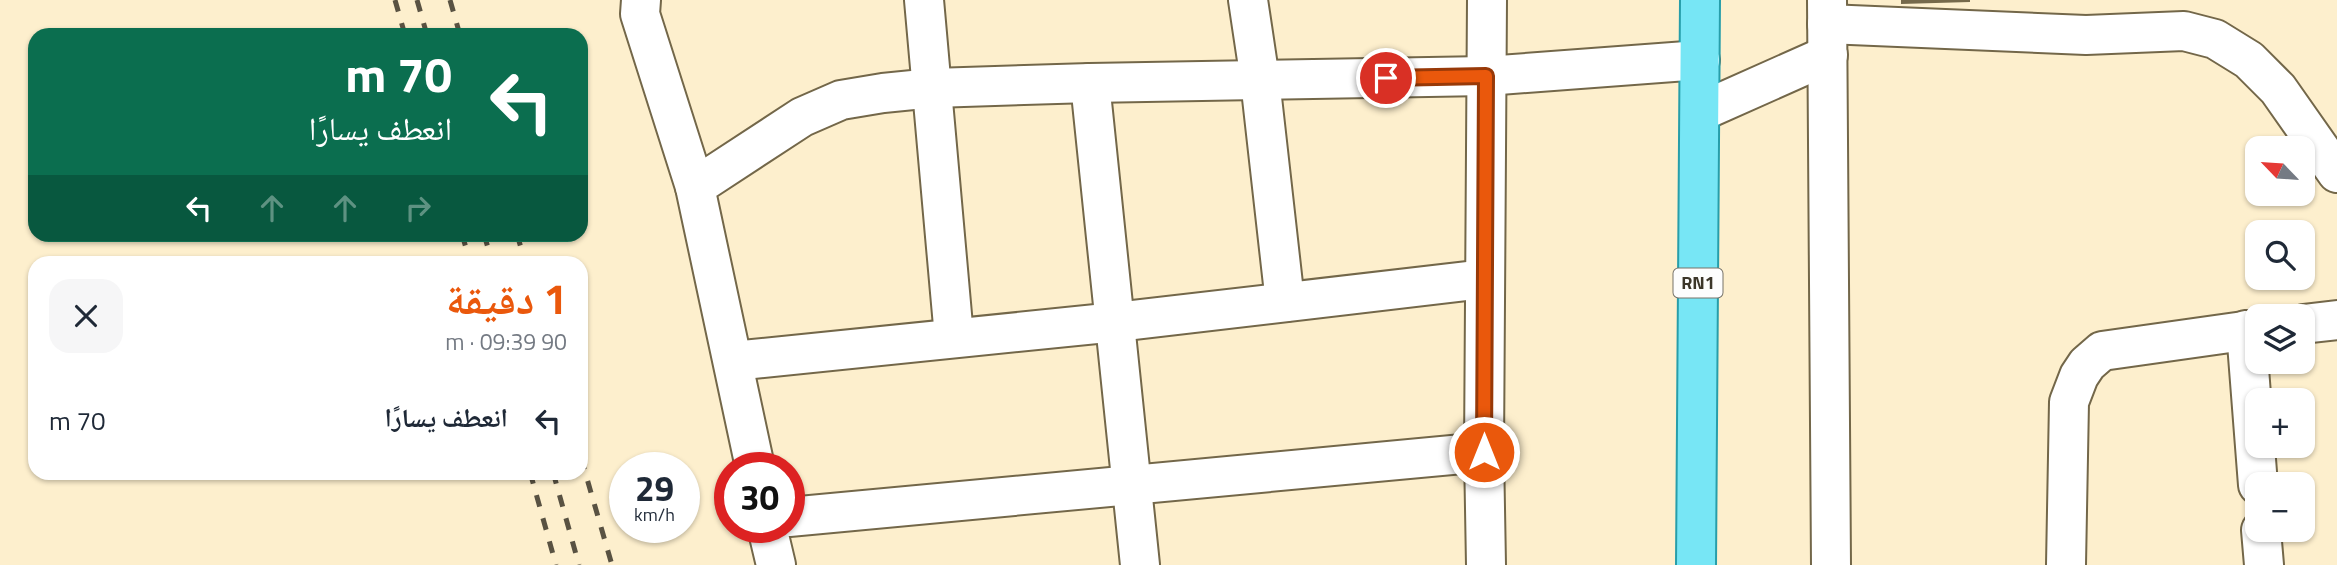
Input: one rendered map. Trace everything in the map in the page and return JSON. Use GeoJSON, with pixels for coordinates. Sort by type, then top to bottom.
{"type":"FeatureCollection","features":[{"type":"Feature","properties":{"kind":"main road","name":"RN1"},"geometry":{"type":"LineString","coordinates":[[1696,565],[1700,0]]}},
{"type":"Feature","properties":{"kind":"street"},"geometry":{"type":"LineString","coordinates":[[641,0],[640,14],[695,187],[752,452]]}},
{"type":"Feature","properties":{"kind":"street"},"geometry":{"type":"LineString","coordinates":[[924,0],[954,337]]}},
{"type":"Feature","properties":{"kind":"street"},"geometry":{"type":"LineString","coordinates":[[1248,0],[1260,80],[1285,302]]}},
{"type":"Feature","properties":{"kind":"street"},"geometry":{"type":"LineString","coordinates":[[1486,565],[1484,279],[1487,0]]}},
{"type":"Feature","properties":{"kind":"street"},"geometry":{"type":"LineString","coordinates":[[1700,112],[1827,26],[2086,35],[2183,31],[2215,39],[2249,60],[2278,89],[2337,173]]}},
{"type":"Feature","properties":{"kind":"street"},"geometry":{"type":"LineString","coordinates":[[1827,26],[1831,565]]}},
{"type":"Feature","properties":{"kind":"street"},"geometry":{"type":"LineString","coordinates":[[695,187],[802,117],[841,100],[933,88],[1486,76],[1700,60]]}},
{"type":"Feature","properties":{"kind":"street"},"geometry":{"type":"LineString","coordinates":[[1090,83],[1140,565]]}},
{"type":"Feature","properties":{"kind":"street"},"geometry":{"type":"LineString","coordinates":[[733,361],[1116,322],[1484,279]]}},
{"type":"Feature","properties":{"kind":"street"},"geometry":{"type":"LineString","coordinates":[[2315,323],[2337,320]]}},
{"type":"Feature","properties":{"kind":"street"},"geometry":{"type":"LineString","coordinates":[[2066,565],[2069,402],[2079,376],[2087,365],[2102,351],[2245,330]]}},
{"type":"Feature","properties":{"kind":"street"},"geometry":{"type":"LineString","coordinates":[[2254,374],[2258,472]]}},
{"type":"Feature","properties":{"kind":"street"},"geometry":{"type":"LineString","coordinates":[[805,515],[1484,452]]}},
{"type":"Feature","properties":{"kind":"street"},"geometry":{"type":"LineString","coordinates":[[2262,542],[2264,565]]}},
{"type":"Feature","properties":{"kind":"street"},"geometry":{"type":"LineString","coordinates":[[771,543],[776,565]]}},
{"type":"Feature","properties":{"kind":"building"},"geometry":{"type":"Polygon","coordinates":[[[1901,0],[1970,0],[1970,2],[1901,4],[1901,0]]]}},
{"type":"Feature","properties":{"kind":"railway"},"geometry":{"type":"LineString","coordinates":[[395,0],[403,28]]}},
{"type":"Feature","properties":{"kind":"railway"},"geometry":{"type":"LineString","coordinates":[[417,0],[425,28]]}},
{"type":"Feature","properties":{"kind":"railway"},"geometry":{"type":"LineString","coordinates":[[450,0],[458,28]]}},
{"type":"Feature","properties":{"kind":"railway"},"geometry":{"type":"LineString","coordinates":[[464,242],[468,256]]}},
{"type":"Feature","properties":{"kind":"railway"},"geometry":{"type":"LineString","coordinates":[[486,242],[490,256]]}},
{"type":"Feature","properties":{"kind":"railway"},"geometry":{"type":"LineString","coordinates":[[519,242],[523,256]]}},
{"type":"Feature","properties":{"kind":"railway"},"geometry":{"type":"LineString","coordinates":[[532,480],[556,565]]}},
{"type":"Feature","properties":{"kind":"railway"},"geometry":{"type":"LineString","coordinates":[[555,480],[579,565]]}},
{"type":"Feature","properties":{"kind":"railway"},"geometry":{"type":"LineString","coordinates":[[587,480],[612,565]]}},
{"type":"Feature","properties":{"kind":"route"},"geometry":{"type":"LineString","coordinates":[[1386,78],[1486,76],[1484,452]]}}]}
